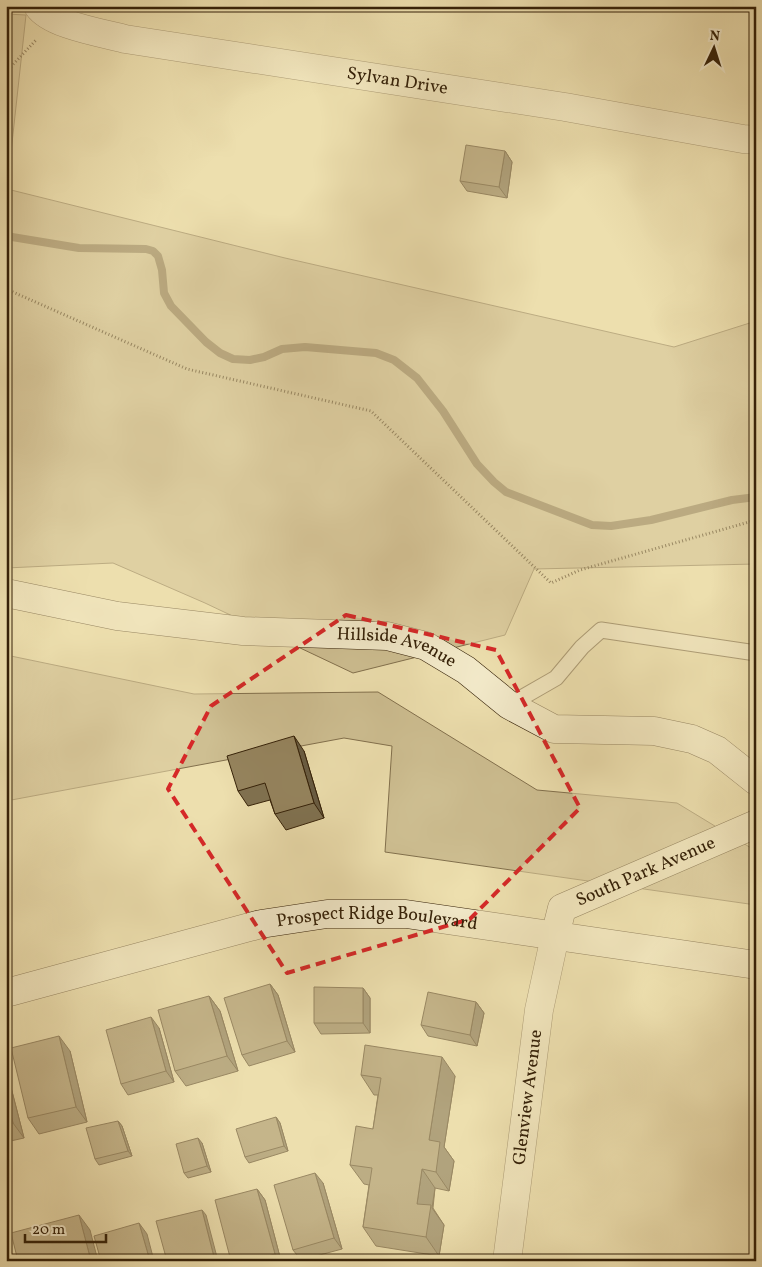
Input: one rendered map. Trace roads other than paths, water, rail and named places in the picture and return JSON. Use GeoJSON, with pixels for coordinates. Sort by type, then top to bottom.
{"type":"FeatureCollection","features":[{"type":"Feature","properties":{"kind":"street","name":"Sylvan Drive"},"geometry":{"type":"LineString","coordinates":[[45,12],[66,24],[125,39],[565,107],[756,140]]}},
{"type":"Feature","properties":{"kind":"street","name":"Hillside Avenue"},"geometry":{"type":"LineString","coordinates":[[6,593],[117,616],[242,631],[387,636],[426,646],[466,670],[509,705],[554,729],[654,731],[692,739],[718,750],[756,781]]}},
{"type":"Feature","properties":{"kind":"street","name":"South Park Avenue"},"geometry":{"type":"LineString","coordinates":[[555,936],[562,908],[756,824]]}},
{"type":"Feature","properties":{"kind":"street","name":"Prospect Ridge Boulevard"},"geometry":{"type":"LineString","coordinates":[[6,993],[261,924],[327,914],[406,914],[756,965]]}},
{"type":"Feature","properties":{"kind":"street","name":"Glenview Avenue"},"geometry":{"type":"LineString","coordinates":[[507,1261],[539,1010],[555,936]]}},
{"type":"Feature","properties":{"kind":"lane"},"geometry":{"type":"LineString","coordinates":[[509,705],[556,678],[582,647],[601,630],[756,653]]}},
{"type":"Feature","properties":{"kind":"waterway"},"geometry":{"type":"LineString","coordinates":[[6,236],[79,248],[146,249],[153,251],[158,256],[162,270],[164,293],[171,306],[206,342],[220,353],[233,359],[250,360],[264,357],[282,349],[305,347],[376,353],[394,360],[417,378],[443,411],[477,464],[494,482],[506,492],[592,525],[611,526],[651,520],[732,500],[756,497]]}}]}
